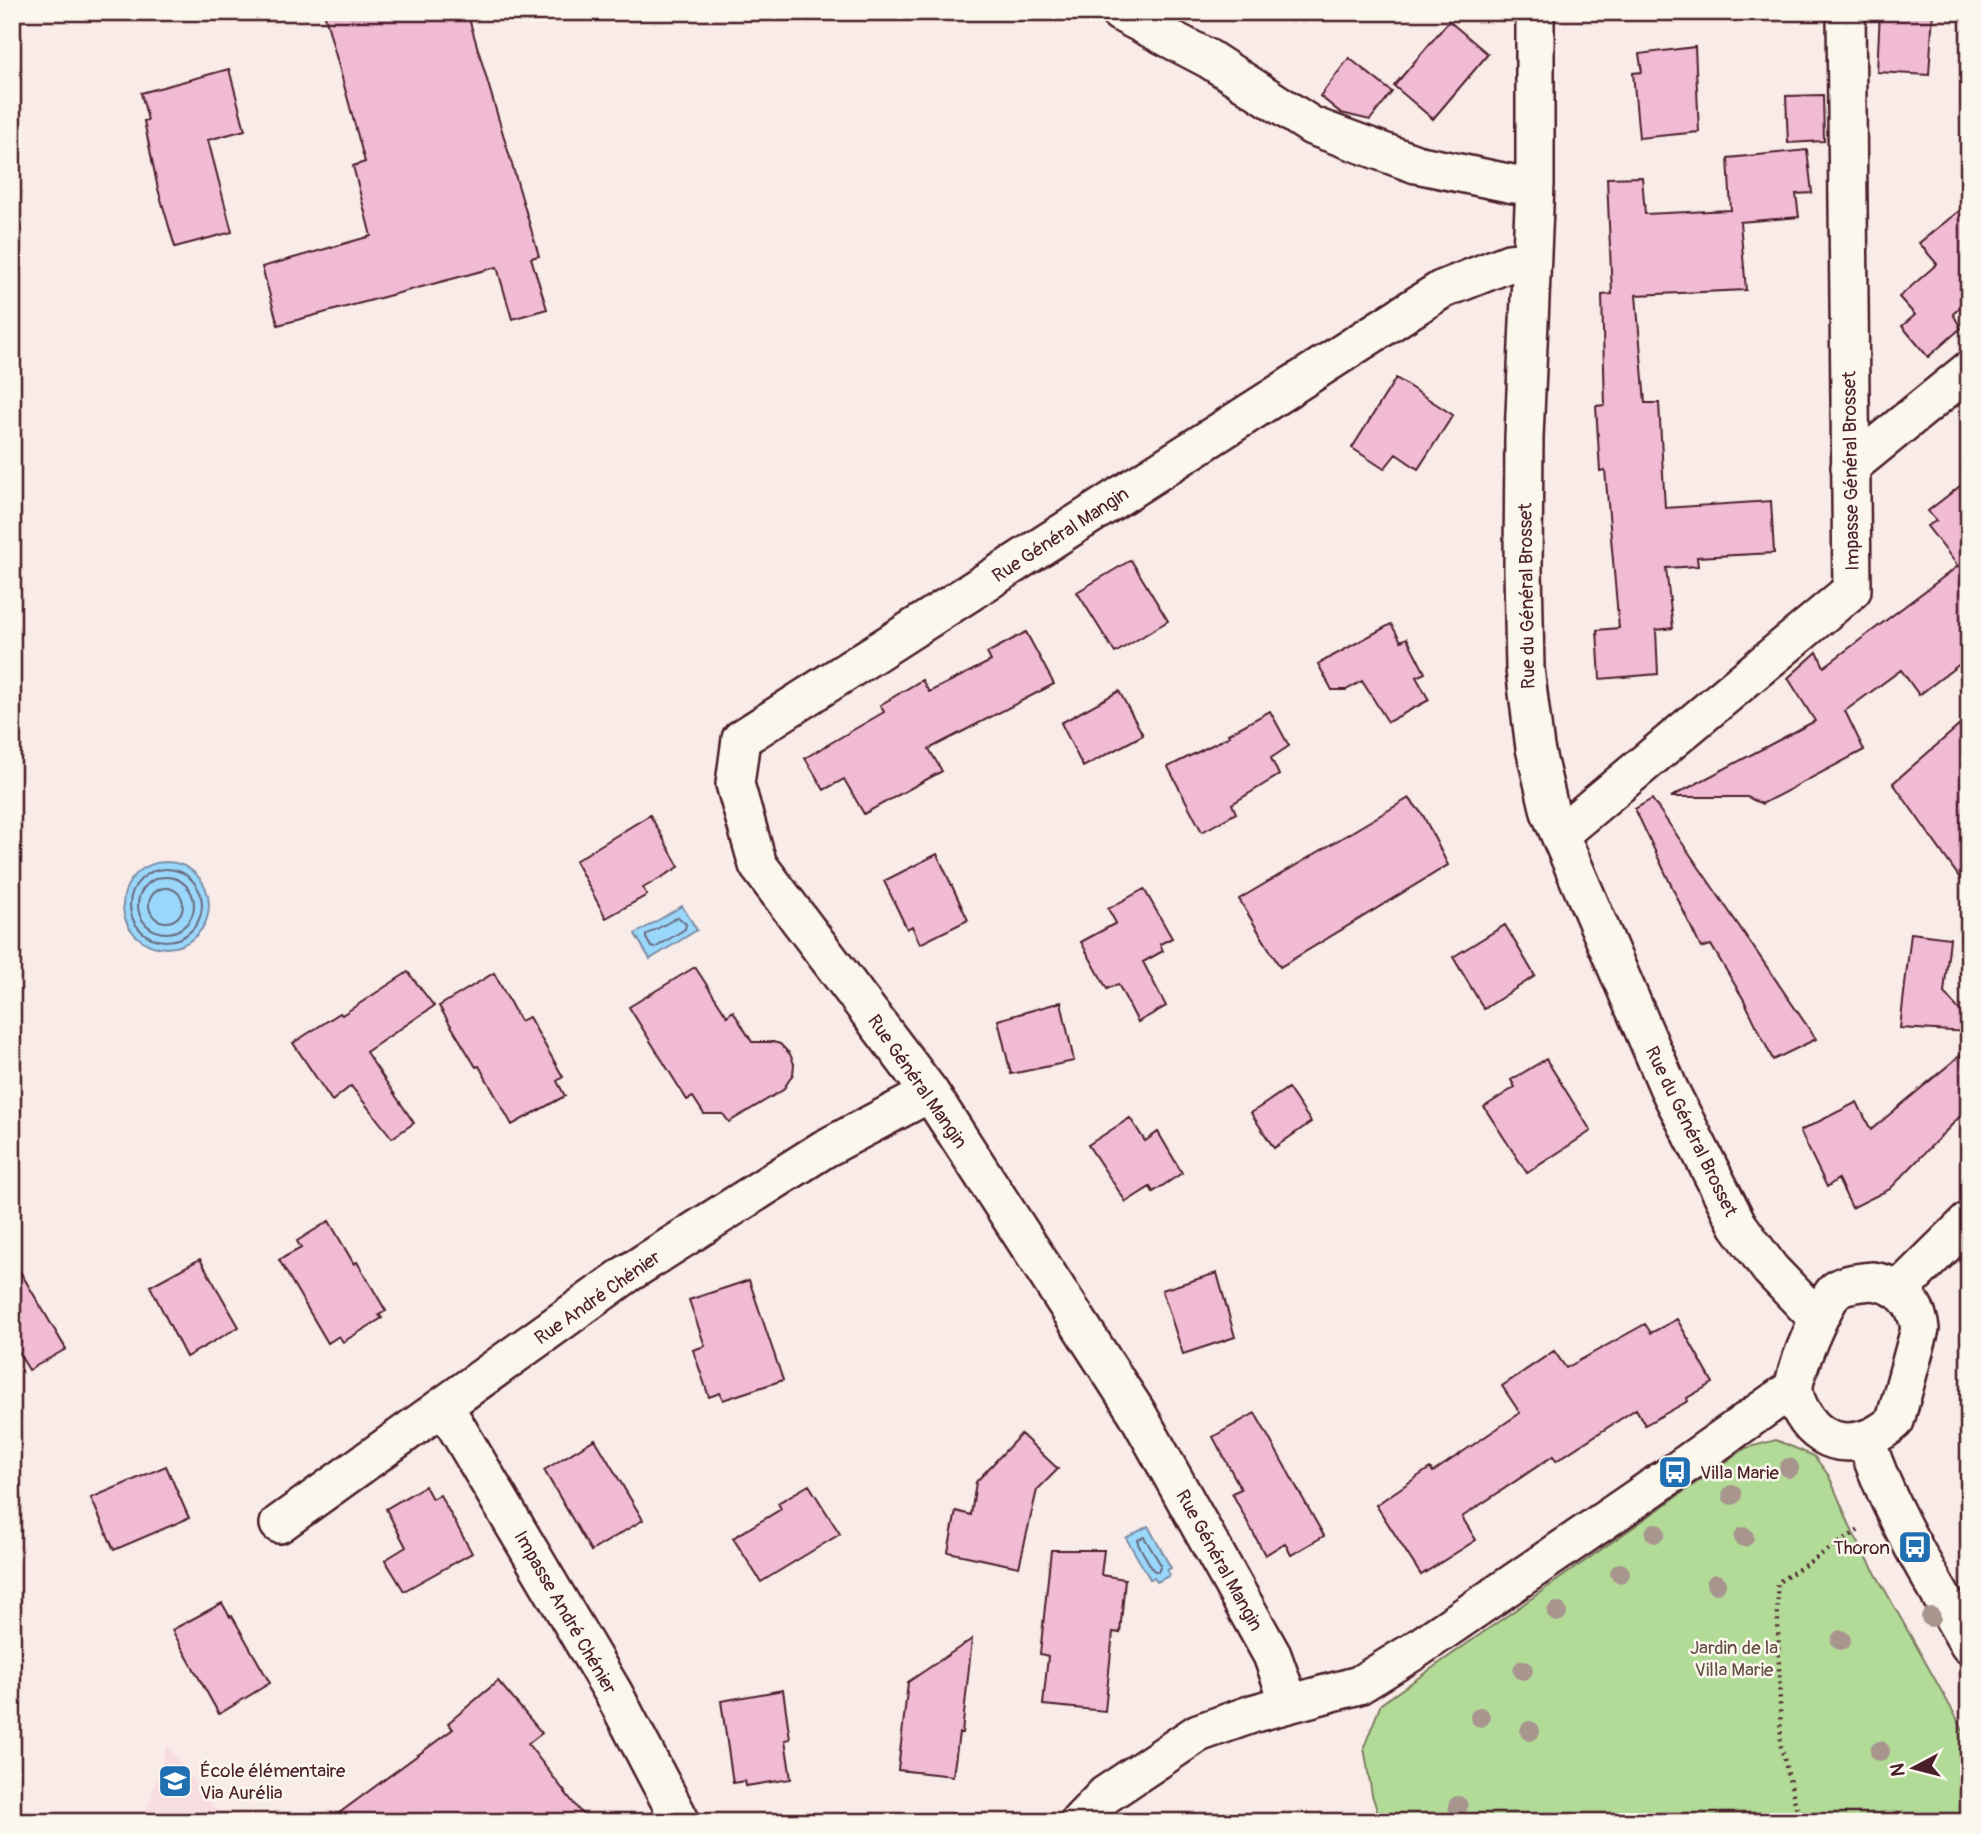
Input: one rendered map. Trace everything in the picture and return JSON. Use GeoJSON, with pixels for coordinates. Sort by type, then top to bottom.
{"type":"FeatureCollection","features":[{"type":"Feature","properties":{"kind":"street"},"geometry":{"type":"LineString","coordinates":[[1119,12],[1209,59],[1312,126],[1416,164],[1513,184],[1535,184]]}},
{"type":"Feature","properties":{"kind":"street","name":"Rue du Général Brosset"},"geometry":{"type":"LineString","coordinates":[[1535,12],[1535,184],[1524,450],[1525,669],[1535,748],[1550,812],[1669,1089],[1738,1225],[1770,1269],[1817,1318]]}},
{"type":"Feature","properties":{"kind":"street","name":"Impasse Général Brosset"},"geometry":{"type":"LineString","coordinates":[[1560,834],[1852,590],[1846,12]]}},
{"type":"Feature","properties":{"kind":"street","name":"Rue Général Mangin"},"geometry":{"type":"LineString","coordinates":[[1289,1702],[1272,1655],[1137,1413],[930,1093],[758,865],[735,784],[741,739],[1441,290],[1509,263],[1530,261]]}},
{"type":"Feature","properties":{"kind":"street"},"geometry":{"type":"LineString","coordinates":[[1850,467],[1969,370]]}},
{"type":"Feature","properties":{"kind":"street","name":"Rue André Chénier"},"geometry":{"type":"LineString","coordinates":[[279,1524],[638,1266],[824,1149],[930,1093]]}},
{"type":"Feature","properties":{"kind":"street"},"geometry":{"type":"LineString","coordinates":[[1899,1290],[1969,1221]]}},
{"type":"Feature","properties":{"kind":"street"},"geometry":{"type":"LineString","coordinates":[[1079,1822],[1105,1795],[1198,1733],[1289,1702],[1359,1685],[1414,1651],[1686,1464],[1793,1388],[1817,1318],[1825,1302],[1837,1289],[1852,1283],[1887,1283],[1899,1290],[1913,1307],[1920,1329],[1895,1421],[1885,1431],[1866,1440],[1839,1441],[1824,1437],[1814,1430],[1800,1409],[1793,1388]]}},
{"type":"Feature","properties":{"kind":"street","name":"Impasse André Chénier"},"geometry":{"type":"LineString","coordinates":[[444,1406],[614,1694],[681,1822]]}},
{"type":"Feature","properties":{"kind":"street"},"geometry":{"type":"LineString","coordinates":[[1866,1440],[1892,1507],[1969,1645]]}},
{"type":"Feature","properties":{"kind":"path"},"geometry":{"type":"LineString","coordinates":[[1800,1822],[1781,1746],[1777,1583],[1892,1507]]}},
{"type":"Feature","properties":{"kind":"shaded area","name":"École élémentaire Via Aurélia"},"geometry":{"type":"Polygon","coordinates":[[[167,1745],[225,1822],[139,1822],[144,1818],[167,1745]]]}},
{"type":"Feature","properties":{"kind":"green space","name":"Jardin de la Villa Marie"},"geometry":{"type":"Polygon","coordinates":[[[1776,1440],[1814,1456],[1829,1476],[1853,1533],[1969,1740],[1969,1822],[1381,1822],[1372,1795],[1364,1747],[1381,1704],[1746,1448],[1776,1440]]]}},
{"type":"Feature","properties":{"kind":"water"},"geometry":{"type":"Polygon","coordinates":[[[158,862],[174,862],[197,874],[206,888],[209,905],[206,922],[197,936],[174,948],[158,948],[142,941],[130,929],[123,913],[123,897],[130,881],[142,869],[158,862]]]}},
{"type":"Feature","properties":{"kind":"water"},"geometry":{"type":"Polygon","coordinates":[[[682,906],[697,930],[650,959],[635,934],[682,906]]]}},
{"type":"Feature","properties":{"kind":"water"},"geometry":{"type":"Polygon","coordinates":[[[1148,1526],[1171,1568],[1167,1570],[1170,1575],[1157,1582],[1154,1578],[1150,1579],[1126,1538],[1148,1526]]]}},
{"type":"Feature","properties":{"kind":"building"},"geometry":{"type":"Polygon","coordinates":[[[324,12],[467,12],[539,256],[531,258],[547,309],[512,319],[497,267],[278,325],[262,267],[371,236],[353,166],[365,162],[324,12]]]}},
{"type":"Feature","properties":{"kind":"building"},"geometry":{"type":"Polygon","coordinates":[[[1880,12],[1933,12],[1929,75],[1877,72],[1880,12]]]}},
{"type":"Feature","properties":{"kind":"building"},"geometry":{"type":"Polygon","coordinates":[[[1449,21],[1488,54],[1433,119],[1394,86],[1449,21]]]}},
{"type":"Feature","properties":{"kind":"building"},"geometry":{"type":"Polygon","coordinates":[[[1695,47],[1699,132],[1639,138],[1633,73],[1642,72],[1639,54],[1695,47]]]}},
{"type":"Feature","properties":{"kind":"building"},"geometry":{"type":"Polygon","coordinates":[[[1349,58],[1392,92],[1370,120],[1341,113],[1320,96],[1349,58]]]}},
{"type":"Feature","properties":{"kind":"building"},"geometry":{"type":"Polygon","coordinates":[[[229,69],[245,130],[208,140],[232,232],[175,247],[158,189],[144,121],[148,120],[141,93],[229,69]]]}},
{"type":"Feature","properties":{"kind":"building"},"geometry":{"type":"Polygon","coordinates":[[[1823,95],[1824,141],[1788,143],[1786,96],[1823,95]]]}},
{"type":"Feature","properties":{"kind":"building"},"geometry":{"type":"Polygon","coordinates":[[[1807,150],[1812,193],[1796,194],[1799,217],[1740,222],[1746,290],[1636,295],[1645,403],[1659,403],[1665,508],[1771,501],[1774,553],[1697,557],[1698,566],[1666,568],[1673,628],[1656,630],[1658,674],[1600,679],[1597,630],[1619,628],[1605,470],[1600,471],[1596,406],[1605,405],[1602,295],[1612,294],[1607,178],[1642,177],[1645,214],[1731,210],[1728,158],[1807,150]]]}},
{"type":"Feature","properties":{"kind":"building"},"geometry":{"type":"Polygon","coordinates":[[[1969,203],[1969,302],[1968,300],[1953,314],[1961,328],[1928,357],[1902,326],[1915,315],[1899,297],[1937,264],[1919,243],[1969,203]]]}},
{"type":"Feature","properties":{"kind":"building"},"geometry":{"type":"Polygon","coordinates":[[[1396,378],[1453,415],[1418,469],[1396,454],[1384,469],[1352,448],[1396,378]]]}},
{"type":"Feature","properties":{"kind":"building"},"geometry":{"type":"Polygon","coordinates":[[[1969,479],[1969,657],[1919,695],[1901,670],[1845,711],[1864,750],[1762,804],[1747,797],[1671,797],[1815,721],[1788,678],[1817,652],[1824,667],[1958,566],[1927,526],[1936,521],[1928,511],[1969,479]]]}},
{"type":"Feature","properties":{"kind":"building"},"geometry":{"type":"Polygon","coordinates":[[[1131,560],[1168,621],[1115,653],[1077,592],[1131,560]]]}},
{"type":"Feature","properties":{"kind":"building"},"geometry":{"type":"Polygon","coordinates":[[[1391,624],[1401,641],[1407,638],[1425,673],[1416,677],[1429,700],[1388,722],[1362,681],[1346,690],[1332,690],[1318,664],[1391,624]]]}},
{"type":"Feature","properties":{"kind":"building"},"geometry":{"type":"Polygon","coordinates":[[[1026,632],[1054,684],[929,749],[942,771],[864,814],[844,779],[824,790],[805,758],[884,712],[880,705],[922,680],[929,692],[991,661],[987,653],[1026,632]]]}},
{"type":"Feature","properties":{"kind":"building"},"geometry":{"type":"Polygon","coordinates":[[[1119,691],[1143,735],[1083,767],[1061,723],[1119,691]]]}},
{"type":"Feature","properties":{"kind":"building"},"geometry":{"type":"Polygon","coordinates":[[[1270,711],[1289,746],[1271,758],[1279,775],[1232,804],[1236,813],[1202,832],[1168,767],[1230,736],[1228,734],[1270,711]]]}},
{"type":"Feature","properties":{"kind":"building"},"geometry":{"type":"Polygon","coordinates":[[[1969,717],[1969,891],[1893,783],[1969,717]]]}},
{"type":"Feature","properties":{"kind":"building"},"geometry":{"type":"Polygon","coordinates":[[[1409,798],[1423,815],[1448,865],[1280,967],[1239,899],[1409,798]]]}},
{"type":"Feature","properties":{"kind":"building"},"geometry":{"type":"Polygon","coordinates":[[[1652,799],[1816,1039],[1773,1060],[1744,1000],[1711,945],[1701,948],[1635,809],[1652,799]]]}},
{"type":"Feature","properties":{"kind":"building"},"geometry":{"type":"Polygon","coordinates":[[[650,815],[679,867],[643,888],[647,895],[606,918],[575,861],[650,815]]]}},
{"type":"Feature","properties":{"kind":"building"},"geometry":{"type":"Polygon","coordinates":[[[937,854],[968,920],[920,944],[912,926],[907,929],[884,881],[937,854]]]}},
{"type":"Feature","properties":{"kind":"building"},"geometry":{"type":"Polygon","coordinates":[[[1144,889],[1172,938],[1160,944],[1163,951],[1143,962],[1166,1006],[1138,1022],[1118,984],[1107,989],[1081,942],[1116,923],[1108,909],[1144,889]]]}},
{"type":"Feature","properties":{"kind":"building"},"geometry":{"type":"Polygon","coordinates":[[[1505,925],[1535,976],[1484,1009],[1453,957],[1505,925]]]}},
{"type":"Feature","properties":{"kind":"building"},"geometry":{"type":"Polygon","coordinates":[[[1911,933],[1950,938],[1944,993],[1969,1021],[1969,1032],[1900,1028],[1911,933]]]}},
{"type":"Feature","properties":{"kind":"building"},"geometry":{"type":"Polygon","coordinates":[[[695,967],[727,1016],[733,1011],[752,1042],[780,1044],[790,1054],[794,1064],[793,1074],[783,1090],[729,1122],[723,1114],[704,1114],[693,1097],[687,1100],[629,1007],[695,967]]]}},
{"type":"Feature","properties":{"kind":"building"},"geometry":{"type":"Polygon","coordinates":[[[408,972],[434,1006],[366,1052],[414,1123],[392,1138],[351,1086],[332,1101],[293,1043],[408,972]]]}},
{"type":"Feature","properties":{"kind":"building"},"geometry":{"type":"Polygon","coordinates":[[[494,973],[520,1021],[529,1017],[563,1077],[557,1081],[565,1096],[512,1125],[479,1066],[476,1067],[439,1006],[494,973]]]}},
{"type":"Feature","properties":{"kind":"building"},"geometry":{"type":"Polygon","coordinates":[[[1061,1002],[1074,1061],[1011,1074],[998,1020],[1061,1002]]]}},
{"type":"Feature","properties":{"kind":"building"},"geometry":{"type":"Polygon","coordinates":[[[1969,1048],[1969,1107],[1890,1189],[1852,1208],[1838,1179],[1827,1187],[1800,1131],[1857,1102],[1871,1130],[1969,1048]]]}},
{"type":"Feature","properties":{"kind":"building"},"geometry":{"type":"Polygon","coordinates":[[[1546,1059],[1591,1131],[1527,1173],[1484,1107],[1515,1087],[1511,1080],[1546,1059]]]}},
{"type":"Feature","properties":{"kind":"building"},"geometry":{"type":"Polygon","coordinates":[[[1288,1088],[1311,1122],[1274,1148],[1251,1113],[1288,1088]]]}},
{"type":"Feature","properties":{"kind":"building"},"geometry":{"type":"Polygon","coordinates":[[[1130,1118],[1145,1141],[1158,1132],[1182,1173],[1153,1192],[1150,1187],[1126,1202],[1088,1145],[1130,1118]]]}},
{"type":"Feature","properties":{"kind":"building"},"geometry":{"type":"Polygon","coordinates":[[[329,1221],[386,1311],[379,1315],[382,1318],[343,1342],[339,1336],[328,1343],[279,1260],[301,1248],[297,1241],[329,1221]]]}},
{"type":"Feature","properties":{"kind":"building"},"geometry":{"type":"Polygon","coordinates":[[[12,1258],[66,1349],[29,1370],[12,1342],[12,1258]]]}},
{"type":"Feature","properties":{"kind":"building"},"geometry":{"type":"Polygon","coordinates":[[[200,1259],[239,1327],[186,1357],[150,1286],[200,1259]]]}},
{"type":"Feature","properties":{"kind":"building"},"geometry":{"type":"Polygon","coordinates":[[[1217,1273],[1235,1337],[1183,1354],[1162,1290],[1217,1273]]]}},
{"type":"Feature","properties":{"kind":"building"},"geometry":{"type":"Polygon","coordinates":[[[749,1280],[783,1380],[723,1400],[720,1393],[709,1397],[693,1350],[705,1346],[689,1300],[749,1280]]]}},
{"type":"Feature","properties":{"kind":"building"},"geometry":{"type":"Polygon","coordinates":[[[1677,1319],[1713,1383],[1687,1398],[1688,1401],[1645,1425],[1636,1409],[1556,1461],[1553,1456],[1462,1517],[1476,1540],[1421,1575],[1376,1505],[1430,1468],[1433,1472],[1520,1413],[1502,1386],[1554,1351],[1566,1368],[1645,1324],[1651,1333],[1677,1319]]]}},
{"type":"Feature","properties":{"kind":"building"},"geometry":{"type":"Polygon","coordinates":[[[1255,1413],[1324,1536],[1291,1555],[1285,1543],[1265,1555],[1232,1493],[1241,1489],[1213,1437],[1255,1413]]]}},
{"type":"Feature","properties":{"kind":"building"},"geometry":{"type":"Polygon","coordinates":[[[1021,1434],[1058,1469],[1037,1490],[1019,1567],[948,1552],[956,1511],[971,1515],[976,1482],[1021,1434]]]}},
{"type":"Feature","properties":{"kind":"building"},"geometry":{"type":"Polygon","coordinates":[[[595,1439],[643,1520],[591,1551],[544,1470],[595,1439]]]}},
{"type":"Feature","properties":{"kind":"building"},"geometry":{"type":"Polygon","coordinates":[[[166,1466],[189,1518],[114,1550],[91,1498],[166,1466]]]}},
{"type":"Feature","properties":{"kind":"building"},"geometry":{"type":"Polygon","coordinates":[[[809,1485],[840,1534],[761,1582],[733,1538],[781,1509],[778,1503],[809,1485]]]}},
{"type":"Feature","properties":{"kind":"building"},"geometry":{"type":"Polygon","coordinates":[[[425,1486],[432,1499],[440,1495],[472,1553],[404,1591],[385,1560],[406,1547],[386,1509],[425,1486]]]}},
{"type":"Feature","properties":{"kind":"building"},"geometry":{"type":"Polygon","coordinates":[[[1051,1550],[1104,1550],[1101,1575],[1125,1579],[1120,1633],[1113,1632],[1105,1711],[1043,1705],[1048,1656],[1040,1654],[1051,1550]]]}},
{"type":"Feature","properties":{"kind":"building"},"geometry":{"type":"Polygon","coordinates":[[[222,1603],[270,1683],[219,1714],[172,1630],[222,1603]]]}},
{"type":"Feature","properties":{"kind":"building"},"geometry":{"type":"Polygon","coordinates":[[[972,1639],[962,1733],[959,1733],[953,1776],[898,1770],[908,1682],[972,1639]]]}},
{"type":"Feature","properties":{"kind":"building"},"geometry":{"type":"Polygon","coordinates":[[[498,1681],[542,1733],[528,1744],[588,1822],[327,1822],[453,1729],[448,1723],[498,1681]]]}},
{"type":"Feature","properties":{"kind":"building"},"geometry":{"type":"Polygon","coordinates":[[[783,1690],[790,1739],[785,1740],[791,1779],[746,1786],[745,1781],[733,1783],[721,1701],[783,1690]]]}},
{"type":"Feature","properties":{"kind":"place","name":"Villa Marie"},"geometry":{"type":"Point","coordinates":[1675,1472]}},
{"type":"Feature","properties":{"kind":"place","name":"Thoron"},"geometry":{"type":"Point","coordinates":[1915,1547]}},
{"type":"Feature","properties":{"kind":"place","name":"École élémentaire Via Aurélia"},"geometry":{"type":"Point","coordinates":[175,1781]}}]}
